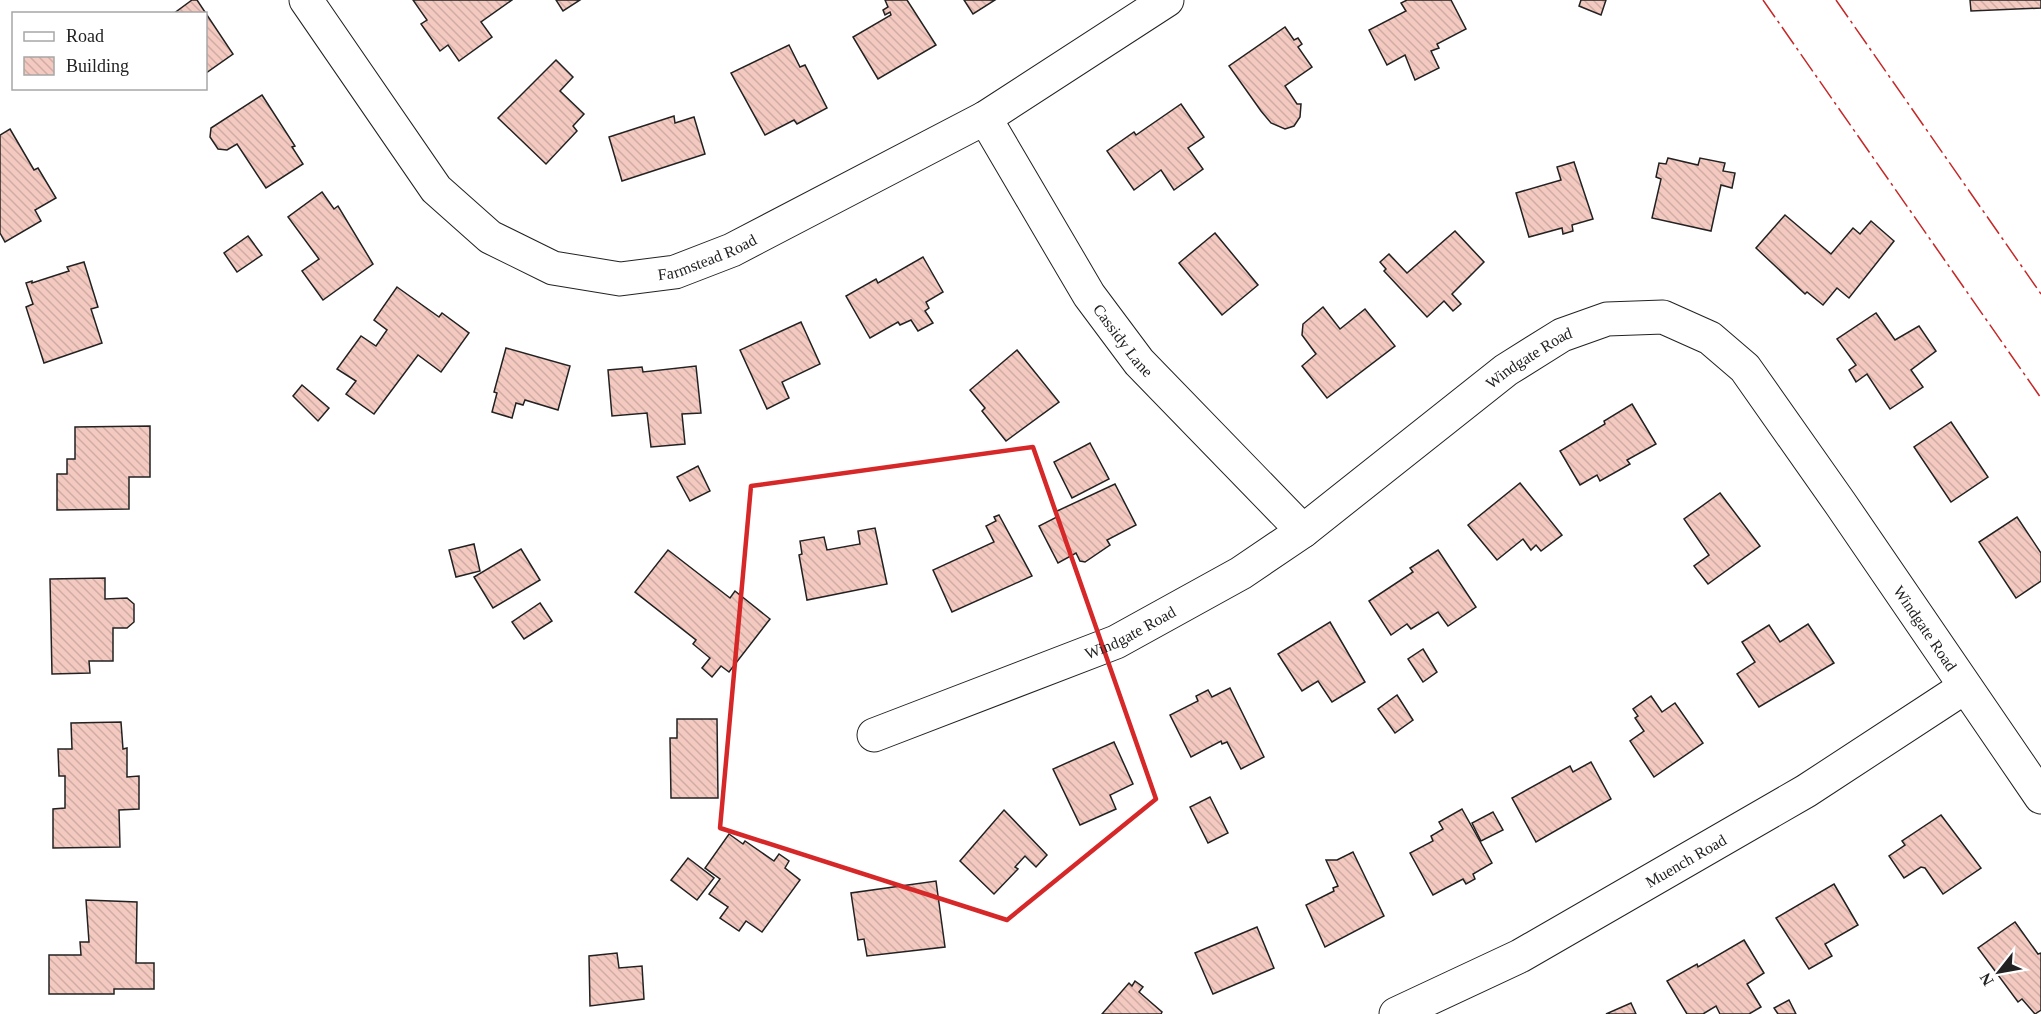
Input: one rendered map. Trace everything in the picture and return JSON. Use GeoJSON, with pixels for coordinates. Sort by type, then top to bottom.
{"type":"FeatureCollection","features":[{"type":"Feature","properties":{"kind":"street","name":"Farmstead Road"},"geometry":{"type":"LineString","coordinates":[[306,0],[436,189],[490,237],[553,268],[620,279],[675,272],[732,250],[985,118],[1167,0]]}},
{"type":"Feature","properties":{"kind":"street","name":"Cassidy Lane"},"geometry":{"type":"LineString","coordinates":[[985,118],[1089,295],[1139,362],[1303,531]]}},
{"type":"Feature","properties":{"kind":"street","name":"Windgate Road"},"geometry":{"type":"LineString","coordinates":[[874,735],[1116,642],[1241,573],[1303,531],[1506,370],[1562,335],[1607,319],[1663,317],[1710,338],[1745,368],[2041,797]]}},
{"type":"Feature","properties":{"kind":"street","name":"Muench Road"},"geometry":{"type":"LineString","coordinates":[[1396,1014],[1520,956],[1806,791],[1965,687]]}},
{"type":"Feature","properties":{"kind":"highlighted area"},"geometry":{"type":"Polygon","coordinates":[[[1033,447],[1156,799],[1007,920],[720,828],[751,486],[1033,447]]]}},
{"type":"Feature","properties":{"kind":"building"},"geometry":{"type":"Polygon","coordinates":[[[192,0],[197,0],[205,12],[176,12],[192,0]]]}},
{"type":"Feature","properties":{"kind":"building"},"geometry":{"type":"Polygon","coordinates":[[[413,0],[512,0],[481,22],[492,37],[459,61],[448,45],[440,51],[421,24],[427,20],[413,0]]]}},
{"type":"Feature","properties":{"kind":"building"},"geometry":{"type":"Polygon","coordinates":[[[556,0],[580,0],[563,11],[556,0]]]}},
{"type":"Feature","properties":{"kind":"building"},"geometry":{"type":"Polygon","coordinates":[[[885,0],[907,0],[936,45],[878,79],[853,37],[891,15],[890,12],[885,15],[883,10],[888,7],[885,0]]]}},
{"type":"Feature","properties":{"kind":"building"},"geometry":{"type":"Polygon","coordinates":[[[964,0],[995,0],[973,14],[964,0]]]}},
{"type":"Feature","properties":{"kind":"building"},"geometry":{"type":"Polygon","coordinates":[[[1407,0],[1451,0],[1466,29],[1437,44],[1439,48],[1431,51],[1439,68],[1415,80],[1405,55],[1387,65],[1369,30],[1406,11],[1401,3],[1407,0]]]}},
{"type":"Feature","properties":{"kind":"building"},"geometry":{"type":"Polygon","coordinates":[[[1581,0],[1606,0],[1601,15],[1579,6],[1581,0]]]}},
{"type":"Feature","properties":{"kind":"building"},"geometry":{"type":"Polygon","coordinates":[[[1970,0],[2041,0],[2041,8],[1971,11],[1970,0]]]}},
{"type":"Feature","properties":{"kind":"building"},"geometry":{"type":"Polygon","coordinates":[[[207,15],[233,54],[207,72],[207,15]]]}},
{"type":"Feature","properties":{"kind":"building"},"geometry":{"type":"Polygon","coordinates":[[[1285,27],[1294,40],[1298,38],[1302,44],[1298,47],[1312,67],[1285,86],[1297,104],[1301,104],[1300,117],[1294,126],[1285,129],[1271,123],[1229,66],[1285,27]]]}},
{"type":"Feature","properties":{"kind":"building"},"geometry":{"type":"Polygon","coordinates":[[[789,45],[800,67],[805,65],[827,108],[797,124],[794,120],[765,135],[731,73],[789,45]]]}},
{"type":"Feature","properties":{"kind":"building"},"geometry":{"type":"Polygon","coordinates":[[[556,60],[573,77],[560,91],[584,114],[573,126],[577,131],[546,164],[498,118],[556,60]]]}},
{"type":"Feature","properties":{"kind":"building"},"geometry":{"type":"Polygon","coordinates":[[[262,95],[295,146],[292,147],[303,164],[266,188],[237,144],[227,150],[218,149],[210,137],[211,128],[262,95]]]}},
{"type":"Feature","properties":{"kind":"building"},"geometry":{"type":"Polygon","coordinates":[[[1181,104],[1204,137],[1188,148],[1203,169],[1174,190],[1161,170],[1134,190],[1107,151],[1134,132],[1136,135],[1181,104]]]}},
{"type":"Feature","properties":{"kind":"building"},"geometry":{"type":"Polygon","coordinates":[[[674,116],[675,123],[694,117],[705,154],[622,181],[609,137],[674,116]]]}},
{"type":"Feature","properties":{"kind":"building"},"geometry":{"type":"Polygon","coordinates":[[[10,129],[34,170],[38,168],[56,198],[35,210],[41,221],[5,242],[0,233],[0,135],[10,129]]]}},
{"type":"Feature","properties":{"kind":"building"},"geometry":{"type":"Polygon","coordinates":[[[1668,158],[1698,165],[1700,158],[1725,163],[1723,171],[1735,173],[1732,188],[1721,185],[1711,231],[1652,218],[1661,179],[1656,177],[1659,163],[1666,164],[1668,158]]]}},
{"type":"Feature","properties":{"kind":"building"},"geometry":{"type":"Polygon","coordinates":[[[1574,162],[1593,219],[1572,225],[1573,231],[1563,234],[1562,228],[1529,237],[1516,193],[1561,180],[1557,167],[1574,162]]]}},
{"type":"Feature","properties":{"kind":"building"},"geometry":{"type":"Polygon","coordinates":[[[322,192],[334,209],[338,206],[373,264],[323,300],[302,271],[319,259],[288,217],[322,192]]]}},
{"type":"Feature","properties":{"kind":"building"},"geometry":{"type":"Polygon","coordinates":[[[1785,215],[1831,254],[1853,228],[1860,234],[1871,221],[1894,241],[1849,298],[1837,288],[1823,305],[1807,292],[1805,294],[1756,248],[1785,215]]]}},
{"type":"Feature","properties":{"kind":"building"},"geometry":{"type":"Polygon","coordinates":[[[1455,231],[1484,262],[1452,294],[1461,304],[1453,311],[1444,301],[1427,317],[1384,271],[1386,269],[1380,262],[1389,254],[1407,273],[1455,231]]]}},
{"type":"Feature","properties":{"kind":"building"},"geometry":{"type":"Polygon","coordinates":[[[1215,233],[1258,285],[1222,315],[1179,263],[1215,233]]]}},
{"type":"Feature","properties":{"kind":"building"},"geometry":{"type":"Polygon","coordinates":[[[248,236],[262,255],[237,272],[224,253],[248,236]]]}},
{"type":"Feature","properties":{"kind":"building"},"geometry":{"type":"Polygon","coordinates":[[[923,257],[943,292],[926,302],[929,308],[925,311],[933,323],[918,331],[911,320],[900,325],[898,322],[870,338],[846,296],[876,279],[878,283],[923,257]]]}},
{"type":"Feature","properties":{"kind":"building"},"geometry":{"type":"Polygon","coordinates":[[[84,262],[98,307],[91,309],[102,343],[44,363],[26,307],[33,304],[26,283],[69,271],[67,267],[84,262]]]}},
{"type":"Feature","properties":{"kind":"building"},"geometry":{"type":"Polygon","coordinates":[[[397,287],[439,317],[442,313],[469,333],[441,372],[418,355],[374,414],[346,394],[356,381],[337,369],[361,336],[376,346],[387,330],[374,320],[397,287]]]}},
{"type":"Feature","properties":{"kind":"building"},"geometry":{"type":"Polygon","coordinates":[[[1323,307],[1340,329],[1365,309],[1395,346],[1327,398],[1302,366],[1316,354],[1302,335],[1303,324],[1323,307]]]}},
{"type":"Feature","properties":{"kind":"building"},"geometry":{"type":"Polygon","coordinates":[[[1876,313],[1895,340],[1919,326],[1936,351],[1911,370],[1923,387],[1890,409],[1867,374],[1856,382],[1849,370],[1856,365],[1837,339],[1876,313]]]}},
{"type":"Feature","properties":{"kind":"building"},"geometry":{"type":"Polygon","coordinates":[[[801,322],[820,364],[782,382],[789,398],[767,409],[740,350],[801,322]]]}},
{"type":"Feature","properties":{"kind":"building"},"geometry":{"type":"Polygon","coordinates":[[[506,348],[570,366],[558,410],[525,400],[523,405],[516,403],[512,418],[492,412],[497,393],[494,392],[506,348]]]}},
{"type":"Feature","properties":{"kind":"building"},"geometry":{"type":"Polygon","coordinates":[[[1017,350],[1059,402],[1006,441],[982,411],[985,408],[970,390],[1017,350]]]}},
{"type":"Feature","properties":{"kind":"building"},"geometry":{"type":"Polygon","coordinates":[[[696,366],[701,413],[682,414],[685,444],[651,447],[647,413],[612,416],[608,370],[642,367],[643,372],[696,366]]]}},
{"type":"Feature","properties":{"kind":"building"},"geometry":{"type":"Polygon","coordinates":[[[302,385],[329,408],[318,421],[293,396],[302,385]]]}},
{"type":"Feature","properties":{"kind":"building"},"geometry":{"type":"Polygon","coordinates":[[[1632,404],[1656,444],[1627,460],[1630,464],[1600,481],[1597,475],[1580,485],[1560,451],[1605,424],[1604,421],[1632,404]]]}},
{"type":"Feature","properties":{"kind":"building"},"geometry":{"type":"Polygon","coordinates":[[[1951,422],[1988,477],[1951,502],[1914,447],[1951,422]]]}},
{"type":"Feature","properties":{"kind":"building"},"geometry":{"type":"Polygon","coordinates":[[[150,426],[150,477],[129,477],[129,509],[57,510],[57,474],[67,474],[67,459],[75,459],[75,427],[150,426]]]}},
{"type":"Feature","properties":{"kind":"building"},"geometry":{"type":"Polygon","coordinates":[[[1090,443],[1109,479],[1072,498],[1054,462],[1090,443]]]}},
{"type":"Feature","properties":{"kind":"building"},"geometry":{"type":"Polygon","coordinates":[[[698,466],[710,491],[690,501],[677,477],[698,466]]]}},
{"type":"Feature","properties":{"kind":"building"},"geometry":{"type":"Polygon","coordinates":[[[1520,483],[1562,535],[1541,551],[1536,545],[1531,550],[1523,539],[1497,560],[1468,525],[1520,483]]]}},
{"type":"Feature","properties":{"kind":"building"},"geometry":{"type":"Polygon","coordinates":[[[1115,484],[1136,525],[1107,540],[1110,545],[1085,562],[1080,561],[1076,553],[1058,563],[1039,526],[1057,517],[1055,512],[1115,484]]]}},
{"type":"Feature","properties":{"kind":"building"},"geometry":{"type":"Polygon","coordinates":[[[1720,493],[1760,546],[1708,584],[1694,566],[1709,555],[1684,519],[1720,493]]]}},
{"type":"Feature","properties":{"kind":"building"},"geometry":{"type":"Polygon","coordinates":[[[999,515],[1032,576],[952,612],[933,570],[994,542],[986,526],[996,521],[994,517],[999,515]]]}},
{"type":"Feature","properties":{"kind":"building"},"geometry":{"type":"Polygon","coordinates":[[[2017,517],[2041,553],[2041,581],[2016,598],[1979,542],[2017,517]]]}},
{"type":"Feature","properties":{"kind":"building"},"geometry":{"type":"Polygon","coordinates":[[[875,528],[887,584],[807,600],[799,555],[802,554],[800,541],[824,537],[827,550],[860,544],[858,531],[875,528]]]}},
{"type":"Feature","properties":{"kind":"building"},"geometry":{"type":"Polygon","coordinates":[[[474,544],[480,571],[456,577],[449,550],[474,544]]]}},
{"type":"Feature","properties":{"kind":"building"},"geometry":{"type":"Polygon","coordinates":[[[521,549],[540,580],[493,608],[474,577],[521,549]]]}},
{"type":"Feature","properties":{"kind":"building"},"geometry":{"type":"Polygon","coordinates":[[[668,550],[730,598],[735,591],[770,619],[729,672],[721,666],[712,677],[702,668],[710,658],[693,644],[696,640],[635,592],[668,550]]]}},
{"type":"Feature","properties":{"kind":"building"},"geometry":{"type":"Polygon","coordinates":[[[1438,550],[1476,607],[1448,626],[1438,612],[1411,629],[1407,624],[1391,635],[1369,601],[1413,572],[1410,568],[1438,550]]]}},
{"type":"Feature","properties":{"kind":"building"},"geometry":{"type":"Polygon","coordinates":[[[105,578],[105,599],[127,598],[134,604],[134,622],[127,628],[113,628],[113,661],[89,661],[90,673],[52,674],[50,579],[105,578]]]}},
{"type":"Feature","properties":{"kind":"building"},"geometry":{"type":"Polygon","coordinates":[[[540,603],[552,621],[524,639],[512,622],[540,603]]]}},
{"type":"Feature","properties":{"kind":"building"},"geometry":{"type":"Polygon","coordinates":[[[1330,622],[1365,682],[1332,702],[1318,681],[1302,691],[1278,654],[1330,622]]]}},
{"type":"Feature","properties":{"kind":"building"},"geometry":{"type":"Polygon","coordinates":[[[1808,624],[1834,663],[1759,707],[1737,674],[1755,662],[1742,642],[1769,625],[1780,642],[1808,624]]]}},
{"type":"Feature","properties":{"kind":"building"},"geometry":{"type":"Polygon","coordinates":[[[1423,649],[1437,672],[1423,682],[1408,659],[1423,649]]]}},
{"type":"Feature","properties":{"kind":"building"},"geometry":{"type":"Polygon","coordinates":[[[1230,688],[1264,757],[1241,769],[1227,742],[1222,744],[1221,741],[1191,757],[1170,715],[1198,701],[1196,696],[1208,690],[1212,697],[1230,688]]]}},
{"type":"Feature","properties":{"kind":"building"},"geometry":{"type":"Polygon","coordinates":[[[1397,695],[1413,720],[1395,733],[1378,709],[1397,695]]]}},
{"type":"Feature","properties":{"kind":"building"},"geometry":{"type":"Polygon","coordinates":[[[1651,696],[1662,712],[1675,703],[1703,743],[1654,777],[1630,741],[1644,731],[1635,718],[1638,716],[1633,709],[1651,696]]]}},
{"type":"Feature","properties":{"kind":"building"},"geometry":{"type":"Polygon","coordinates":[[[677,719],[717,719],[718,798],[671,798],[670,738],[677,738],[677,719]]]}},
{"type":"Feature","properties":{"kind":"building"},"geometry":{"type":"Polygon","coordinates":[[[121,722],[123,749],[127,748],[127,777],[139,776],[139,809],[119,810],[120,847],[53,848],[53,809],[65,808],[65,776],[59,776],[58,749],[72,749],[71,723],[121,722]]]}},
{"type":"Feature","properties":{"kind":"building"},"geometry":{"type":"Polygon","coordinates":[[[1114,742],[1133,784],[1110,795],[1116,809],[1080,825],[1053,769],[1114,742]]]}},
{"type":"Feature","properties":{"kind":"building"},"geometry":{"type":"Polygon","coordinates":[[[1591,762],[1611,799],[1536,842],[1512,798],[1570,766],[1573,772],[1591,762]]]}},
{"type":"Feature","properties":{"kind":"building"},"geometry":{"type":"Polygon","coordinates":[[[1210,797],[1228,833],[1208,843],[1190,807],[1210,797]]]}},
{"type":"Feature","properties":{"kind":"building"},"geometry":{"type":"Polygon","coordinates":[[[1462,809],[1492,863],[1473,874],[1475,879],[1466,884],[1463,879],[1433,895],[1410,853],[1433,841],[1431,836],[1443,829],[1439,822],[1462,809]]]}},
{"type":"Feature","properties":{"kind":"building"},"geometry":{"type":"Polygon","coordinates":[[[1004,810],[1047,855],[1036,867],[1025,856],[1015,867],[1018,869],[994,894],[960,861],[1004,810]]]}},
{"type":"Feature","properties":{"kind":"building"},"geometry":{"type":"Polygon","coordinates":[[[1493,812],[1503,830],[1481,841],[1472,823],[1493,812]]]}},
{"type":"Feature","properties":{"kind":"building"},"geometry":{"type":"Polygon","coordinates":[[[1941,815],[1981,868],[1943,894],[1925,868],[1921,867],[1904,878],[1889,856],[1905,845],[1902,841],[1941,815]]]}},
{"type":"Feature","properties":{"kind":"building"},"geometry":{"type":"Polygon","coordinates":[[[729,834],[743,844],[745,841],[774,861],[779,854],[789,861],[785,868],[800,880],[762,932],[746,921],[739,931],[720,918],[728,907],[709,894],[720,879],[705,868],[729,834]]]}},
{"type":"Feature","properties":{"kind":"building"},"geometry":{"type":"Polygon","coordinates":[[[1353,852],[1384,916],[1325,947],[1306,905],[1334,891],[1333,888],[1338,886],[1326,860],[1337,860],[1353,852]]]}},
{"type":"Feature","properties":{"kind":"building"},"geometry":{"type":"Polygon","coordinates":[[[688,858],[714,878],[697,900],[671,880],[688,858]]]}},
{"type":"Feature","properties":{"kind":"building"},"geometry":{"type":"Polygon","coordinates":[[[936,881],[945,947],[867,956],[864,939],[858,940],[851,893],[936,881]]]}},
{"type":"Feature","properties":{"kind":"building"},"geometry":{"type":"Polygon","coordinates":[[[1834,884],[1858,925],[1825,944],[1832,956],[1809,969],[1776,918],[1834,884]]]}},
{"type":"Feature","properties":{"kind":"building"},"geometry":{"type":"Polygon","coordinates":[[[86,900],[137,902],[136,963],[154,963],[154,989],[114,989],[114,994],[49,994],[49,955],[81,955],[80,942],[89,942],[86,900]]]}},
{"type":"Feature","properties":{"kind":"building"},"geometry":{"type":"Polygon","coordinates":[[[2015,922],[2038,954],[2041,953],[2041,1010],[2035,1014],[2022,999],[2018,1002],[1978,948],[2015,922]]]}},
{"type":"Feature","properties":{"kind":"building"},"geometry":{"type":"Polygon","coordinates":[[[1257,927],[1274,968],[1213,994],[1195,953],[1257,927]]]}},
{"type":"Feature","properties":{"kind":"building"},"geometry":{"type":"Polygon","coordinates":[[[1744,940],[1764,973],[1747,984],[1761,1007],[1749,1014],[1720,1014],[1716,1006],[1703,1014],[1687,1014],[1667,981],[1697,964],[1698,967],[1744,940]]]}},
{"type":"Feature","properties":{"kind":"building"},"geometry":{"type":"Polygon","coordinates":[[[617,953],[619,968],[642,966],[644,999],[590,1006],[589,956],[617,953]]]}},
{"type":"Feature","properties":{"kind":"building"},"geometry":{"type":"Polygon","coordinates":[[[1135,981],[1143,987],[1139,992],[1162,1012],[1161,1014],[1102,1014],[1129,983],[1132,986],[1135,981]]]}},
{"type":"Feature","properties":{"kind":"building"},"geometry":{"type":"Polygon","coordinates":[[[1789,1000],[1796,1014],[1778,1014],[1774,1008],[1789,1000]]]}},
{"type":"Feature","properties":{"kind":"building"},"geometry":{"type":"Polygon","coordinates":[[[1631,1003],[1636,1014],[1606,1014],[1631,1003]]]}},
{"type":"Feature","properties":{"kind":"power"},"geometry":{"type":"LineString","coordinates":[[1763,0],[2041,398]]}},
{"type":"Feature","properties":{"kind":"power"},"geometry":{"type":"LineString","coordinates":[[1836,0],[2041,294]]}}]}
